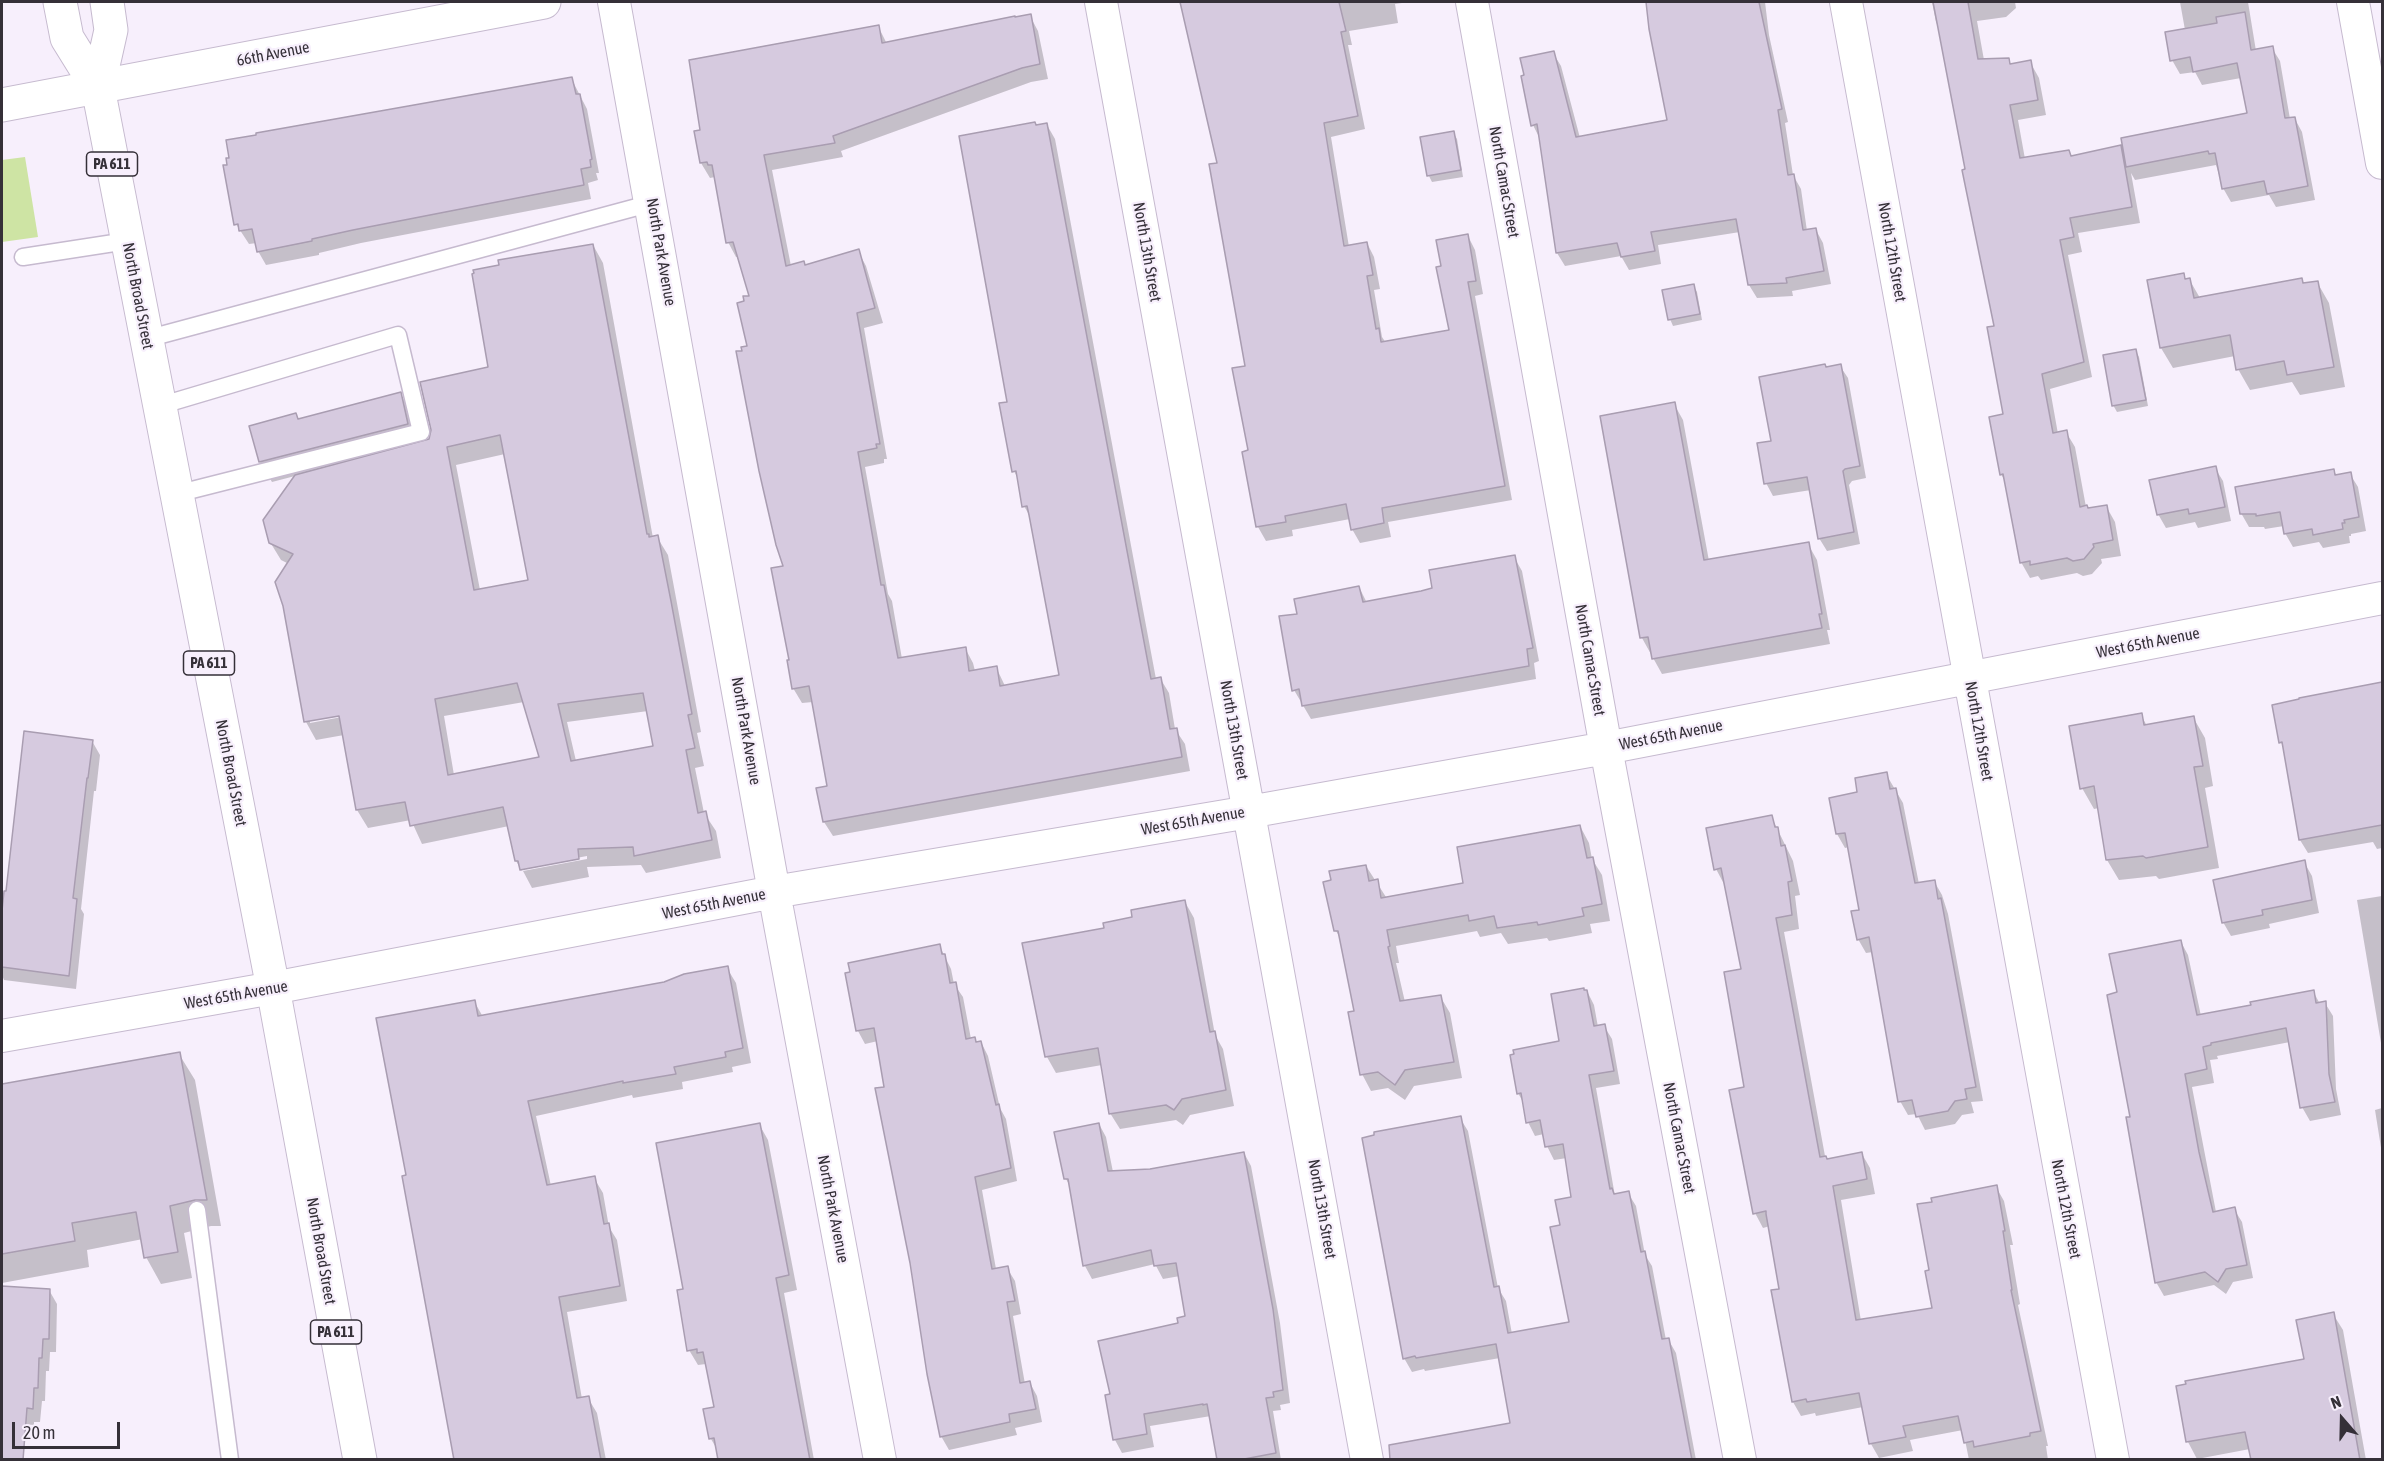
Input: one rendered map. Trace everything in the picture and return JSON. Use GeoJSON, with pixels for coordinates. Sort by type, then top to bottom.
{"type":"FeatureCollection","features":[{"type":"Feature","properties":{"kind":"main road","name":"North Broad Street"},"geometry":{"type":"LineString","coordinates":[[60,2],[67,38],[98,88],[273,988],[355,1459]]}},
{"type":"Feature","properties":{"kind":"main road","name":"North Broad Street"},"geometry":{"type":"LineString","coordinates":[[98,88],[111,30],[107,2]]}},
{"type":"Feature","properties":{"kind":"main road","name":"66th Avenue"},"geometry":{"type":"LineString","coordinates":[[2,105],[98,88],[461,10],[534,2]]}},
{"type":"Feature","properties":{"kind":"street","name":"North Park Avenue"},"geometry":{"type":"LineString","coordinates":[[614,2],[652,203],[774,892],[880,1460]]}},
{"type":"Feature","properties":{"kind":"street","name":"North 13th Street"},"geometry":{"type":"LineString","coordinates":[[1101,2],[1367,1460]]}},
{"type":"Feature","properties":{"kind":"street","name":"North Camac Street"},"geometry":{"type":"LineString","coordinates":[[1472,2],[1606,748],[1740,1460]]}},
{"type":"Feature","properties":{"kind":"street","name":"North 12th Street"},"geometry":{"type":"LineString","coordinates":[[1846,2],[2113,1460]]}},
{"type":"Feature","properties":{"kind":"street"},"geometry":{"type":"LineString","coordinates":[[2353,2],[2382,163]]}},
{"type":"Feature","properties":{"kind":"street","name":"West 65th Avenue"},"geometry":{"type":"LineString","coordinates":[[2,1036],[273,988],[774,892],[1249,812],[1606,748],[2382,598]]}},
{"type":"Feature","properties":{"kind":"lane"},"geometry":{"type":"LineString","coordinates":[[146,339],[652,203]]}},
{"type":"Feature","properties":{"kind":"lane"},"geometry":{"type":"LineString","coordinates":[[23,257],[127,241]]}},
{"type":"Feature","properties":{"kind":"lane"},"geometry":{"type":"LineString","coordinates":[[159,406],[398,334],[421,432],[176,494]]}},
{"type":"Feature","properties":{"kind":"lane"},"geometry":{"type":"LineString","coordinates":[[197,1210],[230,1460]]}},
{"type":"Feature","properties":{"kind":"green space"},"geometry":{"type":"Polygon","coordinates":[[[25,157],[38,237],[2,242],[2,160],[25,157]]]}},
{"type":"Feature","properties":{"kind":"building"},"geometry":{"type":"Polygon","coordinates":[[[1180,2],[1339,2],[1346,31],[1341,32],[1358,116],[1324,123],[1344,246],[1367,242],[1373,275],[1367,276],[1376,329],[1379,328],[1381,342],[1449,330],[1436,267],[1441,266],[1436,240],[1468,234],[1476,281],[1468,282],[1505,486],[1382,508],[1384,523],[1351,530],[1346,504],[1285,516],[1286,522],[1256,527],[1242,452],[1248,450],[1232,368],[1245,366],[1209,164],[1217,163],[1180,2]]]}},
{"type":"Feature","properties":{"kind":"building"},"geometry":{"type":"Polygon","coordinates":[[[1646,2],[1759,2],[1782,109],[1778,110],[1788,175],[1794,174],[1803,230],[1816,228],[1824,271],[1786,278],[1787,283],[1748,285],[1736,219],[1651,232],[1655,251],[1621,257],[1617,243],[1556,253],[1537,124],[1531,126],[1521,76],[1524,75],[1520,58],[1554,51],[1576,137],[1667,120],[1646,2]]]}},
{"type":"Feature","properties":{"kind":"building"},"geometry":{"type":"Polygon","coordinates":[[[1933,2],[1968,2],[1978,59],[2009,58],[2010,64],[2031,60],[2038,100],[2010,105],[2020,158],[2069,150],[2071,156],[2121,145],[2132,207],[2070,218],[2074,237],[2060,240],[2084,362],[2042,374],[2053,433],[2067,430],[2080,507],[2107,505],[2113,540],[2093,544],[2094,547],[2084,559],[2073,561],[2067,558],[2030,565],[2030,561],[2020,563],[2003,474],[2000,475],[1989,417],[2003,414],[1987,327],[1994,326],[1962,170],[1965,169],[1933,2]]]}},
{"type":"Feature","properties":{"kind":"building"},"geometry":{"type":"Polygon","coordinates":[[[2245,12],[2251,50],[2273,46],[2285,118],[2295,117],[2308,186],[2267,194],[2264,181],[2222,189],[2215,153],[2209,154],[2208,151],[2126,167],[2121,138],[2247,113],[2237,63],[2193,72],[2190,57],[2170,61],[2165,32],[2217,23],[2216,17],[2245,12]]]}},
{"type":"Feature","properties":{"kind":"building"},"geometry":{"type":"Polygon","coordinates":[[[1031,14],[1040,64],[1022,68],[833,136],[835,143],[764,155],[786,266],[804,261],[805,265],[859,249],[875,308],[857,313],[880,444],[876,444],[877,448],[858,452],[881,585],[884,585],[898,658],[966,647],[969,671],[997,666],[1000,686],[1059,675],[1029,515],[1027,506],[1022,507],[1016,471],[1012,472],[999,403],[1007,402],[959,136],[1035,122],[1036,125],[1047,123],[1151,679],[1161,677],[1170,729],[1177,728],[1182,757],[823,822],[816,788],[827,786],[809,686],[792,689],[787,660],[789,660],[771,568],[783,566],[759,471],[736,351],[742,351],[741,347],[747,346],[737,303],[744,301],[743,296],[749,296],[733,242],[726,243],[712,165],[708,165],[707,162],[700,163],[694,131],[700,130],[689,60],[879,25],[882,43],[1031,14]]]}},
{"type":"Feature","properties":{"kind":"building"},"geometry":{"type":"Polygon","coordinates":[[[572,77],[576,94],[580,94],[592,159],[590,160],[591,167],[581,169],[584,185],[353,230],[257,252],[252,229],[239,231],[238,224],[234,225],[223,165],[227,165],[226,158],[229,158],[226,140],[572,77]]]}},
{"type":"Feature","properties":{"kind":"building"},"geometry":{"type":"Polygon","coordinates":[[[1454,131],[1461,170],[1427,176],[1420,137],[1454,131]]]}},
{"type":"Feature","properties":{"kind":"building"},"geometry":{"type":"Polygon","coordinates":[[[593,244],[647,534],[649,537],[658,535],[692,714],[688,715],[695,748],[686,750],[698,813],[706,811],[712,840],[634,856],[633,847],[578,849],[579,859],[520,870],[518,861],[515,861],[503,807],[410,826],[405,802],[356,810],[339,716],[304,722],[283,606],[275,582],[293,554],[269,543],[263,520],[295,475],[429,439],[431,430],[420,382],[488,367],[472,274],[473,270],[499,265],[498,260],[593,244]],[[500,435],[447,447],[474,590],[528,580],[500,435]],[[517,683],[435,699],[448,775],[539,757],[517,683]],[[643,693],[558,704],[571,761],[653,746],[643,693]]]}},
{"type":"Feature","properties":{"kind":"building"},"geometry":{"type":"Polygon","coordinates":[[[2184,273],[2185,279],[2190,278],[2194,298],[2302,278],[2303,283],[2318,281],[2334,367],[2287,375],[2284,361],[2236,370],[2230,335],[2160,348],[2147,280],[2184,273]]]}},
{"type":"Feature","properties":{"kind":"building"},"geometry":{"type":"Polygon","coordinates":[[[1694,284],[1700,314],[1668,320],[1662,290],[1694,284]]]}},
{"type":"Feature","properties":{"kind":"building"},"geometry":{"type":"Polygon","coordinates":[[[2136,349],[2146,400],[2112,406],[2103,355],[2136,349]]]}},
{"type":"Feature","properties":{"kind":"building"},"geometry":{"type":"Polygon","coordinates":[[[1825,364],[1826,367],[1841,364],[1860,466],[1843,471],[1854,532],[1818,539],[1807,477],[1764,484],[1757,443],[1771,441],[1759,377],[1825,364]]]}},
{"type":"Feature","properties":{"kind":"building"},"geometry":{"type":"Polygon","coordinates":[[[401,392],[408,424],[259,462],[249,426],[296,413],[298,419],[401,392]]]}},
{"type":"Feature","properties":{"kind":"building"},"geometry":{"type":"Polygon","coordinates":[[[1675,402],[1704,560],[1809,542],[1822,614],[1819,614],[1822,628],[1652,659],[1648,637],[1640,638],[1600,416],[1675,402]]]}},
{"type":"Feature","properties":{"kind":"building"},"geometry":{"type":"Polygon","coordinates":[[[2216,466],[2225,507],[2189,514],[2188,509],[2157,515],[2149,480],[2216,466]]]}},
{"type":"Feature","properties":{"kind":"building"},"geometry":{"type":"Polygon","coordinates":[[[2334,469],[2335,475],[2351,472],[2359,517],[2344,520],[2343,529],[2313,535],[2312,529],[2284,534],[2280,512],[2256,516],[2256,514],[2240,514],[2235,487],[2334,469]]]}},
{"type":"Feature","properties":{"kind":"building"},"geometry":{"type":"Polygon","coordinates":[[[1515,555],[1533,648],[1527,649],[1529,666],[1302,706],[1299,689],[1292,691],[1279,616],[1297,614],[1294,599],[1359,586],[1363,602],[1421,591],[1432,588],[1429,570],[1515,555]]]}},
{"type":"Feature","properties":{"kind":"building"},"geometry":{"type":"Polygon","coordinates":[[[2382,682],[2382,825],[2299,840],[2282,742],[2279,743],[2272,705],[2382,682]]]}},
{"type":"Feature","properties":{"kind":"building"},"geometry":{"type":"Polygon","coordinates":[[[2142,713],[2144,725],[2194,716],[2203,766],[2194,767],[2208,847],[2146,858],[2143,856],[2106,860],[2094,786],[2080,789],[2069,726],[2142,713]]]}},
{"type":"Feature","properties":{"kind":"building"},"geometry":{"type":"Polygon","coordinates":[[[24,731],[93,740],[73,898],[77,899],[69,976],[2,967],[2,911],[24,731]]]}},
{"type":"Feature","properties":{"kind":"building"},"geometry":{"type":"Polygon","coordinates":[[[1887,772],[1890,789],[1896,788],[1915,883],[1935,880],[1938,899],[1941,898],[1976,1087],[1965,1089],[1967,1099],[1955,1101],[1948,1111],[1916,1117],[1912,1100],[1898,1102],[1869,937],[1857,940],[1851,911],[1859,910],[1845,833],[1836,834],[1829,798],[1857,792],[1855,778],[1887,772]]]}},
{"type":"Feature","properties":{"kind":"building"},"geometry":{"type":"Polygon","coordinates":[[[1772,815],[1775,827],[1778,827],[1781,846],[1785,845],[1792,881],[1788,882],[1792,915],[1776,918],[1820,1157],[1826,1156],[1827,1159],[1862,1152],[1867,1179],[1833,1186],[1856,1320],[1932,1308],[1925,1271],[1929,1270],[1917,1204],[1932,1202],[1931,1198],[1997,1185],[2005,1231],[2003,1231],[2011,1290],[2041,1431],[2030,1433],[2030,1436],[1974,1447],[1973,1441],[1964,1443],[1958,1416],[1903,1426],[1906,1437],[1869,1444],[1859,1393],[1807,1402],[1806,1399],[1792,1402],[1771,1290],[1779,1289],[1766,1211],[1753,1214],[1729,1090],[1744,1087],[1724,972],[1741,969],[1721,868],[1714,870],[1706,828],[1772,815]]]}},
{"type":"Feature","properties":{"kind":"building"},"geometry":{"type":"Polygon","coordinates":[[[1580,825],[1587,858],[1593,857],[1602,904],[1582,908],[1584,916],[1538,925],[1537,922],[1497,928],[1494,916],[1469,921],[1468,915],[1387,930],[1390,946],[1388,947],[1400,1001],[1441,995],[1454,1062],[1405,1070],[1395,1085],[1378,1072],[1360,1075],[1348,1012],[1354,1011],[1338,931],[1334,931],[1323,882],[1331,880],[1329,871],[1366,865],[1369,881],[1378,879],[1381,898],[1463,883],[1457,847],[1580,825]]]}},
{"type":"Feature","properties":{"kind":"building"},"geometry":{"type":"Polygon","coordinates":[[[2305,860],[2312,900],[2262,910],[2263,915],[2222,923],[2213,880],[2305,860]]]}},
{"type":"Feature","properties":{"kind":"building"},"geometry":{"type":"Polygon","coordinates":[[[1185,900],[1210,1032],[1215,1031],[1226,1090],[1182,1099],[1174,1110],[1166,1105],[1109,1114],[1098,1048],[1045,1057],[1022,943],[1104,928],[1103,923],[1132,917],[1131,910],[1185,900]]]}},
{"type":"Feature","properties":{"kind":"building"},"geometry":{"type":"Polygon","coordinates":[[[2181,940],[2197,1015],[2314,990],[2316,1003],[2326,1001],[2329,1074],[2335,1102],[2300,1108],[2286,1028],[2211,1043],[2203,1047],[2207,1069],[2185,1074],[2213,1212],[2235,1207],[2247,1265],[2226,1269],[2218,1282],[2205,1272],[2155,1283],[2126,1117],[2130,1117],[2107,995],[2117,992],[2109,954],[2181,940]]]}},
{"type":"Feature","properties":{"kind":"building"},"geometry":{"type":"Polygon","coordinates":[[[940,944],[942,954],[945,954],[950,983],[956,982],[966,1039],[975,1037],[976,1042],[981,1041],[996,1105],[999,1104],[1011,1168],[975,1177],[992,1269],[1008,1266],[1015,1301],[1007,1302],[1020,1383],[1030,1381],[1036,1409],[1009,1414],[1010,1422],[940,1437],[927,1374],[910,1263],[875,1088],[884,1087],[874,1028],[856,1031],[845,973],[850,972],[848,963],[940,944]]]}},
{"type":"Feature","properties":{"kind":"building"},"geometry":{"type":"Polygon","coordinates":[[[728,966],[743,1048],[725,1052],[726,1057],[674,1067],[676,1074],[623,1083],[623,1081],[528,1101],[547,1185],[595,1176],[604,1224],[609,1223],[620,1286],[559,1297],[577,1398],[589,1396],[601,1460],[454,1460],[402,1176],[406,1175],[376,1018],[475,1000],[478,1016],[664,982],[684,974],[728,966]]]}},
{"type":"Feature","properties":{"kind":"building"},"geometry":{"type":"Polygon","coordinates":[[[1584,988],[1587,990],[1594,1026],[1605,1024],[1614,1071],[1589,1075],[1610,1189],[1612,1188],[1614,1194],[1629,1191],[1641,1252],[1645,1251],[1662,1339],[1669,1338],[1692,1460],[1390,1460],[1389,1445],[1510,1423],[1496,1344],[1403,1359],[1362,1138],[1374,1135],[1374,1132],[1461,1116],[1494,1287],[1499,1286],[1508,1333],[1569,1322],[1550,1227],[1560,1225],[1555,1200],[1571,1197],[1563,1144],[1545,1147],[1540,1120],[1526,1123],[1521,1093],[1517,1094],[1510,1055],[1514,1054],[1513,1050],[1559,1041],[1551,994],[1584,988]]]}},
{"type":"Feature","properties":{"kind":"building"},"geometry":{"type":"Polygon","coordinates":[[[180,1052],[207,1200],[195,1200],[170,1206],[178,1252],[144,1258],[136,1212],[72,1223],[75,1241],[2,1254],[2,1084],[180,1052]]]}},
{"type":"Feature","properties":{"kind":"building"},"geometry":{"type":"Polygon","coordinates":[[[760,1123],[789,1275],[776,1278],[810,1460],[718,1460],[714,1438],[709,1439],[703,1409],[714,1407],[703,1352],[697,1353],[697,1349],[687,1351],[677,1290],[683,1289],[656,1143],[760,1123]]]}},
{"type":"Feature","properties":{"kind":"building"},"geometry":{"type":"Polygon","coordinates":[[[1099,1123],[1108,1171],[1150,1169],[1244,1152],[1273,1309],[1283,1390],[1273,1392],[1274,1397],[1266,1398],[1276,1453],[1239,1460],[1217,1460],[1207,1404],[1144,1414],[1147,1434],[1113,1440],[1105,1395],[1110,1394],[1098,1341],[1178,1323],[1177,1318],[1185,1316],[1176,1263],[1154,1266],[1151,1250],[1083,1266],[1068,1179],[1064,1179],[1054,1132],[1099,1123]]]}},
{"type":"Feature","properties":{"kind":"building"},"geometry":{"type":"Polygon","coordinates":[[[2,1286],[50,1289],[49,1339],[43,1339],[42,1358],[39,1358],[38,1388],[34,1388],[33,1409],[27,1408],[23,1460],[2,1460],[2,1286]]]}},
{"type":"Feature","properties":{"kind":"building"},"geometry":{"type":"Polygon","coordinates":[[[2334,1312],[2360,1460],[2251,1460],[2245,1432],[2186,1442],[2176,1386],[2186,1384],[2185,1381],[2304,1359],[2296,1320],[2334,1312]]]}}]}
